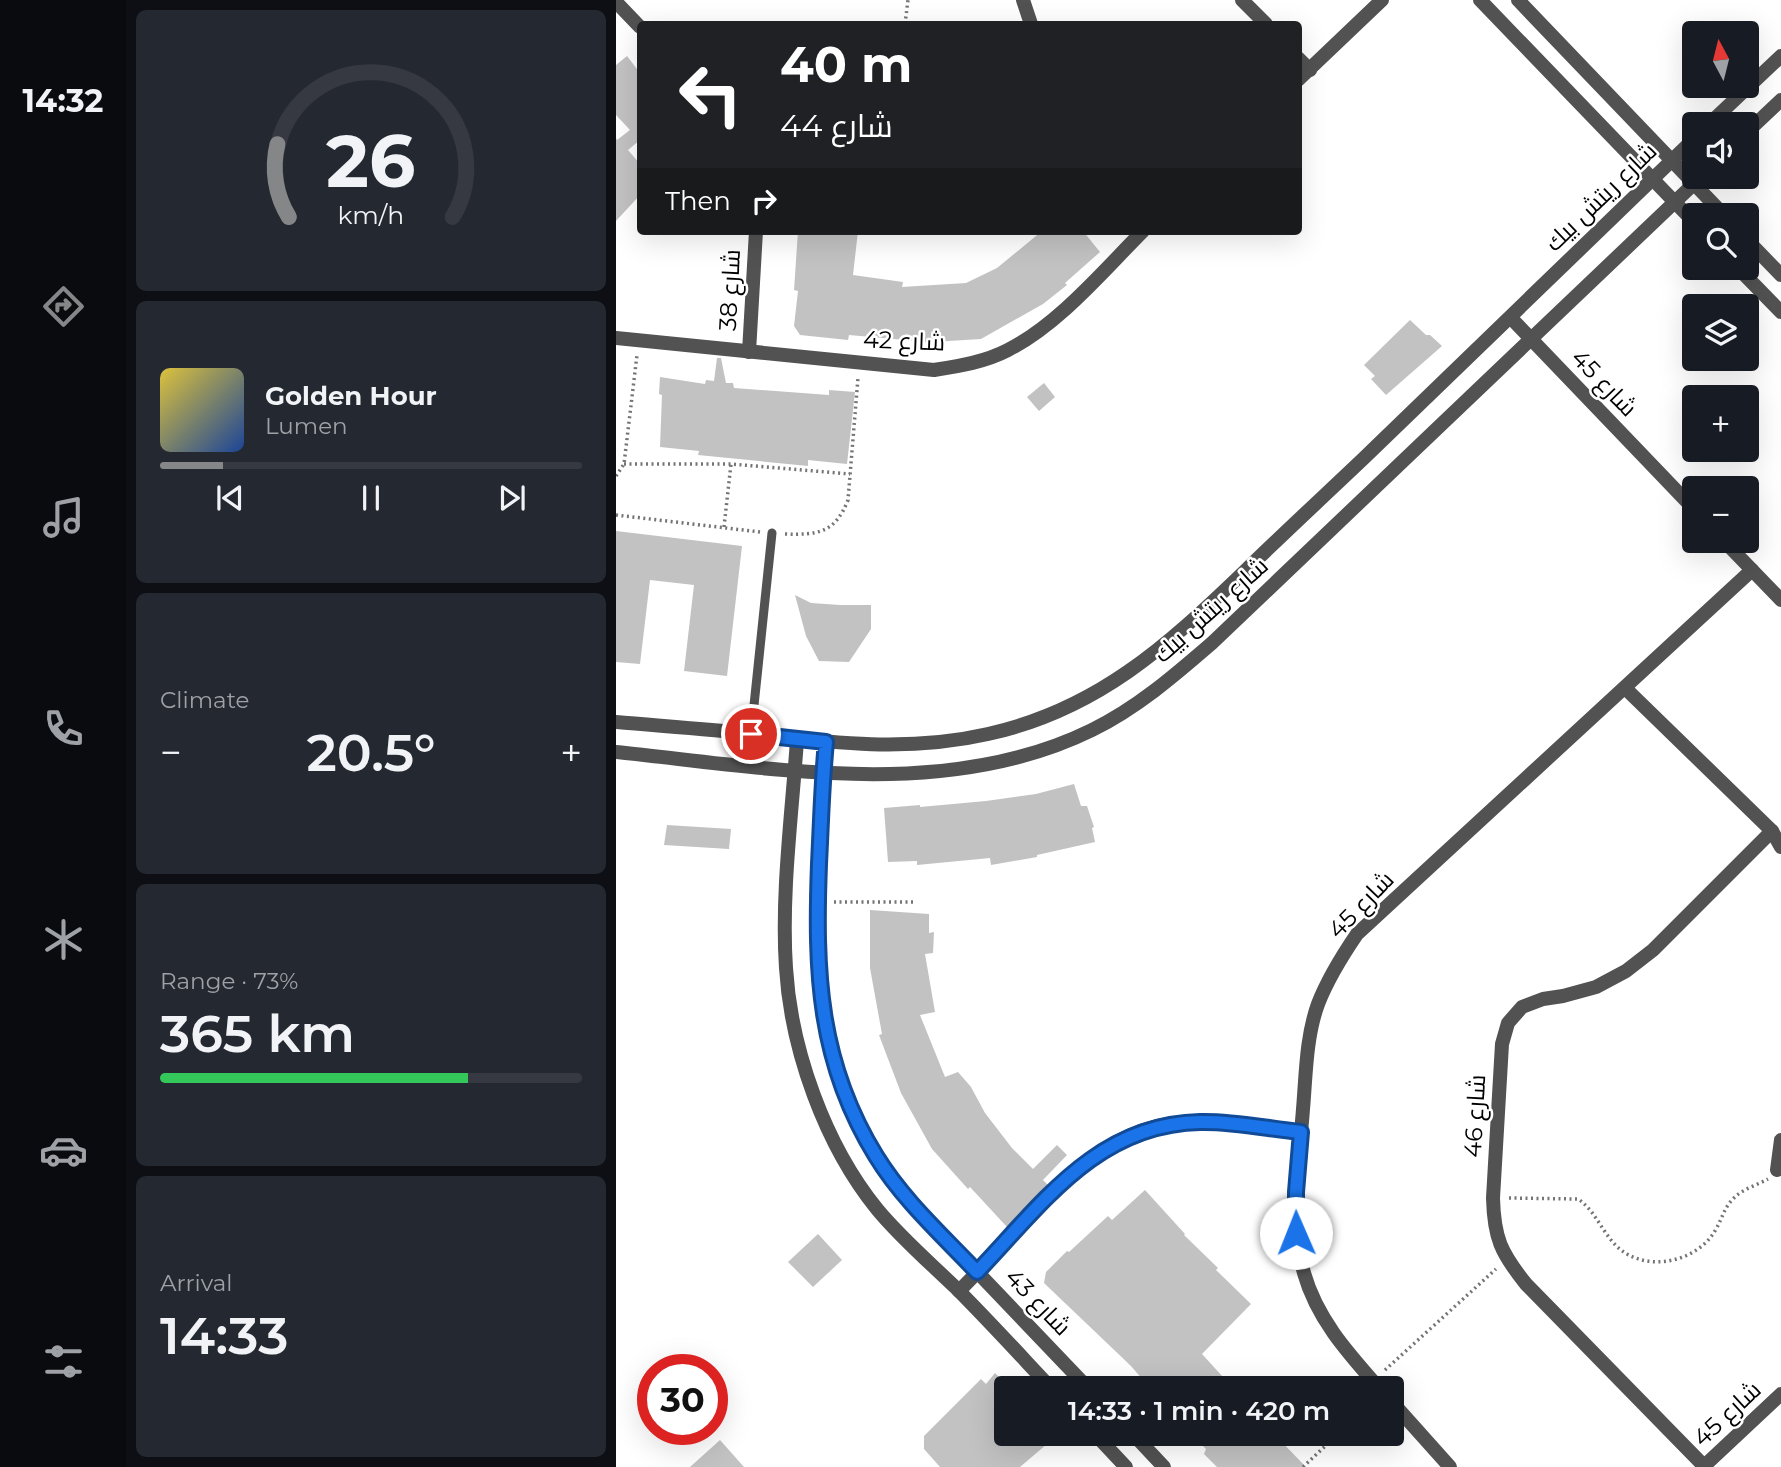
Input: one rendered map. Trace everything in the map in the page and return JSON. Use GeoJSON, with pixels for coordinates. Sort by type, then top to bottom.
{"type":"FeatureCollection","features":[{"type":"Feature","properties":{"kind":"street"},"geometry":{"type":"LineString","coordinates":[[1023,0],[1030,21]]}},
{"type":"Feature","properties":{"kind":"street"},"geometry":{"type":"LineString","coordinates":[[1242,0],[1263,21]]}},
{"type":"Feature","properties":{"kind":"street"},"geometry":{"type":"LineString","coordinates":[[1302,77],[1382,0]]}},
{"type":"Feature","properties":{"kind":"street"},"geometry":{"type":"LineString","coordinates":[[1480,0],[1682,210]]}},
{"type":"Feature","properties":{"kind":"street"},"geometry":{"type":"LineString","coordinates":[[1518,0],[1682,168]]}},
{"type":"Feature","properties":{"kind":"street"},"geometry":{"type":"LineString","coordinates":[[616,3],[637,24]]}},
{"type":"Feature","properties":{"kind":"street"},"geometry":{"type":"LineString","coordinates":[[1722,112],[1781,56]]}},
{"type":"Feature","properties":{"kind":"street"},"geometry":{"type":"LineString","coordinates":[[1302,62],[1310,70]]}},
{"type":"Feature","properties":{"kind":"street"},"geometry":{"type":"LineString","coordinates":[[1759,121],[1781,100]]}},
{"type":"Feature","properties":{"kind":"street","name":"شارع ريتش بيك"},"geometry":{"type":"LineString","coordinates":[[616,722],[826,742],[904,745],[947,742],[989,734],[1040,719],[1108,687],[1143,662],[1206,608],[1511,318],[1682,150]]}},
{"type":"Feature","properties":{"kind":"street","name":"شارع ريتش بيك"},"geometry":{"type":"LineString","coordinates":[[616,752],[823,772],[935,771],[989,764],[1042,750],[1092,730],[1140,702],[1212,643],[1688,189]]}},
{"type":"Feature","properties":{"kind":"street"},"geometry":{"type":"LineString","coordinates":[[1704,189],[1715,203]]}},
{"type":"Feature","properties":{"kind":"street","name":"شارع 38"},"geometry":{"type":"LineString","coordinates":[[749,352],[756,235]]}},
{"type":"Feature","properties":{"kind":"street","name":"شارع 42"},"geometry":{"type":"LineString","coordinates":[[616,338],[934,370],[972,363],[1007,350],[1068,305],[1139,235]]}},
{"type":"Feature","properties":{"kind":"street"},"geometry":{"type":"LineString","coordinates":[[1759,252],[1781,275]]}},
{"type":"Feature","properties":{"kind":"street"},"geometry":{"type":"LineString","coordinates":[[1750,280],[1781,312]]}},
{"type":"Feature","properties":{"kind":"street","name":"شارع 45"},"geometry":{"type":"LineString","coordinates":[[1511,318],[1682,496]]}},
{"type":"Feature","properties":{"kind":"street"},"geometry":{"type":"LineString","coordinates":[[1736,553],[1781,600]]}},
{"type":"Feature","properties":{"kind":"street","name":"شارع 45"},"geometry":{"type":"LineString","coordinates":[[1369,1376],[1343,1348],[1320,1312],[1304,1274],[1296,1233],[1296,1192],[1308,1046],[1318,1006],[1334,968],[1357,934],[1752,570]]}},
{"type":"Feature","properties":{"kind":"street"},"geometry":{"type":"LineString","coordinates":[[1625,688],[1772,831],[1781,847]]}},
{"type":"Feature","properties":{"kind":"street","name":"شارع 43"},"geometry":{"type":"LineString","coordinates":[[797,740],[785,927],[786,970],[801,1055],[814,1096],[831,1135],[877,1209],[1040,1376]]}},
{"type":"Feature","properties":{"kind":"street","name":"شارع 43"},"geometry":{"type":"LineString","coordinates":[[826,742],[817,902],[821,1004],[841,1084],[857,1121],[900,1191],[1077,1376]]}},
{"type":"Feature","properties":{"kind":"street","name":"شارع 46"},"geometry":{"type":"LineString","coordinates":[[1704,1467],[1526,1284],[1506,1260],[1496,1229],[1493,1198],[1502,1044],[1508,1023],[1522,1007],[1543,999],[1596,987],[1626,971],[1653,950],[1772,831]]}},
{"type":"Feature","properties":{"kind":"street"},"geometry":{"type":"LineString","coordinates":[[959,1291],[1074,1171],[1102,1150],[1133,1135],[1167,1124],[1203,1121],[1301,1132]]}},
{"type":"Feature","properties":{"kind":"street"},"geometry":{"type":"LineString","coordinates":[[1777,1170],[1781,1140]]}},
{"type":"Feature","properties":{"kind":"street","name":"شارع 45"},"geometry":{"type":"LineString","coordinates":[[1704,1467],[1781,1394]]}},
{"type":"Feature","properties":{"kind":"street"},"geometry":{"type":"LineString","coordinates":[[1404,1416],[1450,1467]]}},
{"type":"Feature","properties":{"kind":"street"},"geometry":{"type":"LineString","coordinates":[[1106,1446],[1126,1467]]}},
{"type":"Feature","properties":{"kind":"street"},"geometry":{"type":"LineString","coordinates":[[1144,1446],[1164,1467]]}},
{"type":"Feature","properties":{"kind":"lane"},"geometry":{"type":"LineString","coordinates":[[751,734],[772,533]]}},
{"type":"Feature","properties":{"kind":"path"},"geometry":{"type":"LineString","coordinates":[[905,21],[908,0]]}},
{"type":"Feature","properties":{"kind":"path"},"geometry":{"type":"LineString","coordinates":[[616,477],[624,464],[639,341]]}},
{"type":"Feature","properties":{"kind":"path"},"geometry":{"type":"LineString","coordinates":[[616,515],[772,533],[816,534],[831,527],[842,515],[848,500],[859,363]]}},
{"type":"Feature","properties":{"kind":"path"},"geometry":{"type":"LineString","coordinates":[[624,464],[730,464],[850,474]]}},
{"type":"Feature","properties":{"kind":"path"},"geometry":{"type":"LineString","coordinates":[[724,527],[730,464]]}},
{"type":"Feature","properties":{"kind":"path"},"geometry":{"type":"LineString","coordinates":[[817,902],[915,902]]}},
{"type":"Feature","properties":{"kind":"path"},"geometry":{"type":"LineString","coordinates":[[1493,1198],[1578,1199],[1587,1205],[1608,1240],[1628,1255],[1652,1262],[1677,1259],[1700,1248],[1716,1230],[1723,1210],[1737,1194],[1770,1178],[1777,1170]]}},
{"type":"Feature","properties":{"kind":"path"},"geometry":{"type":"LineString","coordinates":[[1384,1376],[1506,1260]]}},
{"type":"Feature","properties":{"kind":"path"},"geometry":{"type":"LineString","coordinates":[[1303,1467],[1325,1446]]}},
{"type":"Feature","properties":{"kind":"building"},"geometry":{"type":"Polygon","coordinates":[[[627,56],[637,69],[637,142],[628,150],[637,160],[637,198],[616,221],[616,138],[617,140],[630,130],[616,115],[616,65],[627,56]]]}},
{"type":"Feature","properties":{"kind":"building"},"geometry":{"type":"Polygon","coordinates":[[[798,235],[858,235],[853,275],[903,282],[902,287],[966,283],[997,268],[1037,235],[1086,235],[1100,252],[1065,283],[1067,285],[1043,304],[981,339],[916,343],[849,335],[848,340],[800,335],[794,326],[798,291],[794,290],[798,235]]]}},
{"type":"Feature","properties":{"kind":"building"},"geometry":{"type":"Polygon","coordinates":[[[1410,320],[1442,346],[1386,395],[1371,379],[1375,376],[1364,365],[1410,320]]]}},
{"type":"Feature","properties":{"kind":"building"},"geometry":{"type":"Polygon","coordinates":[[[717,358],[721,358],[726,383],[733,383],[734,388],[829,395],[829,390],[855,392],[847,464],[808,460],[808,466],[698,455],[699,451],[660,447],[660,377],[705,384],[706,380],[714,381],[717,358]]]}},
{"type":"Feature","properties":{"kind":"building"},"geometry":{"type":"Polygon","coordinates":[[[1044,383],[1055,397],[1039,411],[1027,397],[1044,383]]]}},
{"type":"Feature","properties":{"kind":"building"},"geometry":{"type":"Polygon","coordinates":[[[616,531],[742,546],[727,676],[684,671],[694,585],[650,580],[640,664],[616,662],[616,531]]]}},
{"type":"Feature","properties":{"kind":"building"},"geometry":{"type":"Polygon","coordinates":[[[795,595],[811,603],[871,605],[871,629],[849,662],[819,661],[806,636],[795,595]]]}},
{"type":"Feature","properties":{"kind":"building"},"geometry":{"type":"Polygon","coordinates":[[[1074,784],[1081,806],[1087,806],[1094,827],[1095,842],[1037,857],[991,865],[990,858],[917,865],[917,861],[888,862],[884,808],[986,801],[1036,794],[1074,784]]]}},
{"type":"Feature","properties":{"kind":"building"},"geometry":{"type":"Polygon","coordinates":[[[667,825],[731,829],[729,849],[664,845],[667,825]]]}},
{"type":"Feature","properties":{"kind":"building"},"geometry":{"type":"Polygon","coordinates":[[[870,910],[929,914],[929,933],[934,932],[933,953],[925,954],[935,1012],[920,1015],[945,1077],[958,1072],[1012,1148],[1033,1169],[1057,1145],[1067,1155],[1043,1180],[1048,1185],[1007,1227],[932,1149],[901,1093],[879,1035],[882,1034],[870,968],[870,910]]]}},
{"type":"Feature","properties":{"kind":"building"},"geometry":{"type":"Polygon","coordinates":[[[1145,1190],[1184,1235],[1218,1268],[1216,1270],[1251,1304],[1202,1354],[1222,1376],[1140,1376],[1044,1283],[1046,1272],[1067,1251],[1108,1216],[1112,1220],[1145,1190]]]}},
{"type":"Feature","properties":{"kind":"building"},"geometry":{"type":"Polygon","coordinates":[[[818,1234],[842,1260],[813,1287],[788,1262],[818,1234]]]}},
{"type":"Feature","properties":{"kind":"building"},"geometry":{"type":"Polygon","coordinates":[[[995,1373],[998,1376],[994,1376],[994,1446],[1045,1446],[1020,1467],[940,1467],[924,1449],[924,1436],[981,1379],[986,1384],[995,1373]]]}},
{"type":"Feature","properties":{"kind":"building"},"geometry":{"type":"Polygon","coordinates":[[[714,1445],[724,1445],[744,1467],[690,1467],[714,1445]]]}},
{"type":"Feature","properties":{"kind":"building"},"geometry":{"type":"Polygon","coordinates":[[[1203,1446],[1286,1446],[1306,1467],[1217,1467],[1204,1454],[1206,1449],[1203,1446]]]}},
{"type":"Feature","properties":{"kind":"route"},"geometry":{"type":"LineString","coordinates":[[751,734],[826,742],[817,923],[821,1004],[829,1044],[841,1084],[877,1157],[900,1191],[977,1272],[1074,1171],[1102,1150],[1133,1135],[1167,1124],[1203,1121],[1301,1132],[1296,1233]]}}]}
